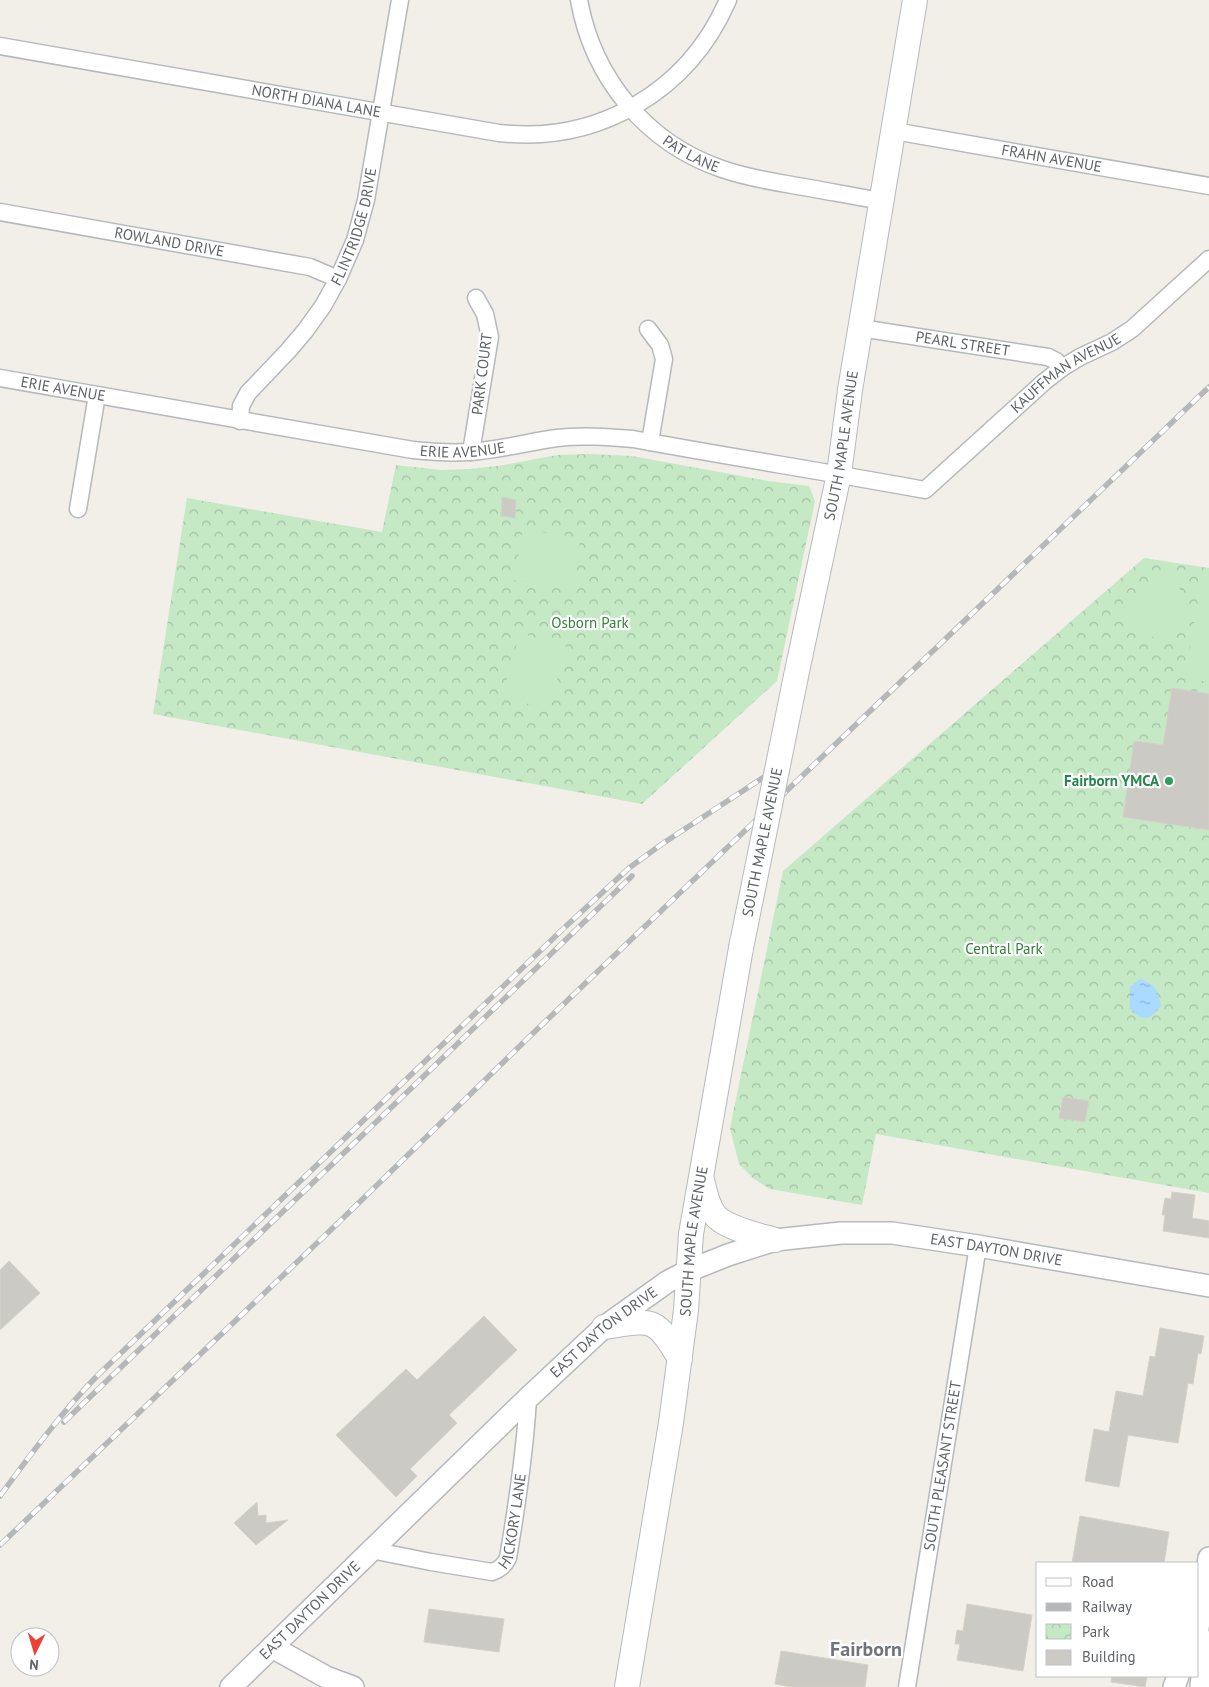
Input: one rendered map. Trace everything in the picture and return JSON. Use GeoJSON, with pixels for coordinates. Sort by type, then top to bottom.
{"type":"FeatureCollection","features":[{"type":"Feature","properties":{"kind":"main road","name":"SOUTH MAPLE AVENUE"},"geometry":{"type":"LineString","coordinates":[[627,1687],[680,1359],[686,1310],[690,1234],[741,948],[839,474],[850,390],[915,0]]}},
{"type":"Feature","properties":{"kind":"main road"},"geometry":{"type":"LineString","coordinates":[[701,1177],[707,1200],[714,1214],[730,1225],[775,1240]]}},
{"type":"Feature","properties":{"kind":"main road"},"geometry":{"type":"LineString","coordinates":[[604,1326],[637,1322],[654,1325],[668,1339],[680,1359]]}},
{"type":"Feature","properties":{"kind":"street","name":"FLINTRIDGE DRIVE"},"geometry":{"type":"LineString","coordinates":[[240,421],[241,406],[248,393],[305,331],[323,306],[338,279],[355,240],[366,200],[400,0]]}},
{"type":"Feature","properties":{"kind":"street","name":"PAT LANE"},"geometry":{"type":"LineString","coordinates":[[579,0],[586,29],[601,66],[610,82],[650,128],[671,144],[696,158],[746,177],[882,201]]}},
{"type":"Feature","properties":{"kind":"street","name":"NORTH DIANA LANE"},"geometry":{"type":"LineString","coordinates":[[0,46],[499,134],[557,134],[606,120],[631,108],[656,92],[681,70],[705,41],[728,0]]}},
{"type":"Feature","properties":{"kind":"street","name":"FRAHN AVENUE"},"geometry":{"type":"LineString","coordinates":[[894,131],[1209,186]]}},
{"type":"Feature","properties":{"kind":"street","name":"ROWLAND DRIVE"},"geometry":{"type":"LineString","coordinates":[[0,212],[310,267],[338,279]]}},
{"type":"Feature","properties":{"kind":"street","name":"KAUFFMAN AVENUE"},"geometry":{"type":"LineString","coordinates":[[925,490],[1037,388],[1062,368],[1112,342],[1132,329],[1209,259]]}},
{"type":"Feature","properties":{"kind":"street","name":"PARK COURT"},"geometry":{"type":"LineString","coordinates":[[471,452],[490,337],[485,314],[476,298]]}},
{"type":"Feature","properties":{"kind":"street","name":"PEARL STREET"},"geometry":{"type":"LineString","coordinates":[[860,328],[1048,357],[1056,361],[1062,368]]}},
{"type":"Feature","properties":{"kind":"street"},"geometry":{"type":"LineString","coordinates":[[648,329],[660,345],[664,359],[650,442]]}},
{"type":"Feature","properties":{"kind":"street","name":"ERIE AVENUE"},"geometry":{"type":"LineString","coordinates":[[0,378],[413,450],[471,452],[559,438],[591,436],[633,439],[925,490]]}},
{"type":"Feature","properties":{"kind":"street"},"geometry":{"type":"LineString","coordinates":[[78,509],[97,395]]}},
{"type":"Feature","properties":{"kind":"street","name":"EAST DAYTON DRIVE"},"geometry":{"type":"LineString","coordinates":[[231,1687],[604,1326],[666,1282],[688,1271],[728,1255],[775,1240],[841,1233],[892,1233],[1209,1286]]}},
{"type":"Feature","properties":{"kind":"street","name":"SOUTH PLEASANT STREET"},"geometry":{"type":"LineString","coordinates":[[907,1687],[978,1246]]}},
{"type":"Feature","properties":{"kind":"street","name":"HICKORY LANE"},"geometry":{"type":"LineString","coordinates":[[371,1550],[492,1572],[500,1570],[508,1558],[526,1432],[528,1398]]}},
{"type":"Feature","properties":{"kind":"street"},"geometry":{"type":"LineString","coordinates":[[1199,1622],[1209,1558]]}},
{"type":"Feature","properties":{"kind":"street"},"geometry":{"type":"LineString","coordinates":[[1199,1635],[1205,1649],[1201,1687]]}},
{"type":"Feature","properties":{"kind":"street"},"geometry":{"type":"LineString","coordinates":[[272,1647],[326,1677],[350,1687]]}},
{"type":"Feature","properties":{"kind":"green space","name":"Osborn Park"},"geometry":{"type":"Polygon","coordinates":[[[557,455],[632,456],[768,481],[809,486],[815,501],[777,681],[642,804],[153,714],[187,498],[382,532],[396,465],[441,470],[469,469],[498,466],[557,455]]]}},
{"type":"Feature","properties":{"kind":"green space"},"geometry":{"type":"Polygon","coordinates":[[[523,529],[580,538],[573,589],[514,580],[523,529]]]}},
{"type":"Feature","properties":{"kind":"green space","name":"Central Park"},"geometry":{"type":"Polygon","coordinates":[[[1144,558],[1209,568],[1209,1193],[876,1134],[862,1205],[770,1189],[754,1179],[739,1164],[730,1128],[783,871],[1144,558]]]}},
{"type":"Feature","properties":{"kind":"green space"},"geometry":{"type":"Polygon","coordinates":[[[1167,575],[1174,576],[1191,615],[1165,641],[1137,632],[1123,609],[1167,575]]]}},
{"type":"Feature","properties":{"kind":"green space"},"geometry":{"type":"Polygon","coordinates":[[[1201,582],[1209,584],[1209,682],[1185,678],[1201,582]]]}},
{"type":"Feature","properties":{"kind":"green space"},"geometry":{"type":"Polygon","coordinates":[[[520,633],[567,647],[548,710],[502,696],[520,633]]]}},
{"type":"Feature","properties":{"kind":"water"},"geometry":{"type":"Polygon","coordinates":[[[1140,979],[1150,983],[1155,988],[1161,1006],[1147,1018],[1143,1018],[1130,1010],[1130,987],[1140,979]]]}},
{"type":"Feature","properties":{"kind":"building"},"geometry":{"type":"Polygon","coordinates":[[[502,497],[516,500],[515,518],[501,516],[502,497]]]}},
{"type":"Feature","properties":{"kind":"building","name":"Fairborn YMCA"},"geometry":{"type":"Polygon","coordinates":[[[1172,688],[1209,694],[1209,830],[1123,817],[1134,741],[1163,745],[1172,688]]]}},
{"type":"Feature","properties":{"kind":"building"},"geometry":{"type":"Polygon","coordinates":[[[1063,1097],[1089,1101],[1085,1122],[1059,1118],[1063,1097]]]}},
{"type":"Feature","properties":{"kind":"building"},"geometry":{"type":"Polygon","coordinates":[[[1172,1192],[1195,1195],[1192,1218],[1209,1221],[1209,1238],[1163,1231],[1165,1215],[1162,1215],[1165,1198],[1171,1199],[1172,1192]]]}},
{"type":"Feature","properties":{"kind":"building"},"geometry":{"type":"Polygon","coordinates":[[[9,1261],[40,1293],[0,1330],[0,1270],[9,1261]]]}},
{"type":"Feature","properties":{"kind":"building"},"geometry":{"type":"Polygon","coordinates":[[[484,1316],[517,1350],[449,1415],[457,1423],[410,1469],[417,1476],[396,1497],[336,1435],[406,1369],[417,1380],[484,1316]]]}},
{"type":"Feature","properties":{"kind":"building"},"geometry":{"type":"Polygon","coordinates":[[[1160,1328],[1204,1336],[1201,1354],[1198,1353],[1193,1384],[1188,1383],[1178,1443],[1128,1435],[1119,1487],[1085,1481],[1094,1429],[1109,1432],[1116,1391],[1143,1396],[1150,1356],[1155,1357],[1160,1328]]]}},
{"type":"Feature","properties":{"kind":"building"},"geometry":{"type":"Polygon","coordinates":[[[257,1502],[258,1516],[266,1515],[266,1523],[288,1520],[256,1545],[234,1523],[257,1502]]]}},
{"type":"Feature","properties":{"kind":"building"},"geometry":{"type":"Polygon","coordinates":[[[1080,1516],[1169,1532],[1164,1562],[1072,1562],[1080,1516]]]}},
{"type":"Feature","properties":{"kind":"building"},"geometry":{"type":"Polygon","coordinates":[[[967,1604],[1032,1615],[1023,1671],[957,1660],[960,1644],[955,1644],[957,1630],[963,1631],[967,1604]]]}},
{"type":"Feature","properties":{"kind":"building"},"geometry":{"type":"Polygon","coordinates":[[[429,1609],[504,1619],[499,1652],[424,1642],[429,1609]]]}},
{"type":"Feature","properties":{"kind":"building"},"geometry":{"type":"Polygon","coordinates":[[[781,1651],[868,1665],[865,1687],[792,1687],[775,1684],[781,1651]]]}},
{"type":"Feature","properties":{"kind":"building"},"geometry":{"type":"Polygon","coordinates":[[[1112,1677],[1147,1677],[1145,1687],[1111,1682],[1112,1677]]]}},
{"type":"Feature","properties":{"kind":"railway"},"geometry":{"type":"LineString","coordinates":[[0,1545],[1209,387]]}},
{"type":"Feature","properties":{"kind":"railway"},"geometry":{"type":"LineString","coordinates":[[0,1496],[59,1419],[97,1376],[564,928],[629,868],[767,775]]}},
{"type":"Feature","properties":{"kind":"railway"},"geometry":{"type":"LineString","coordinates":[[64,1422],[632,876]]}},
{"type":"Feature","properties":{"kind":"place","name":"Fairborn YMCA"},"geometry":{"type":"Point","coordinates":[1169,781]}},
{"type":"Feature","properties":{"kind":"district","name":"Fairborn"},"geometry":{"type":"Point","coordinates":[866,1649]}}]}
